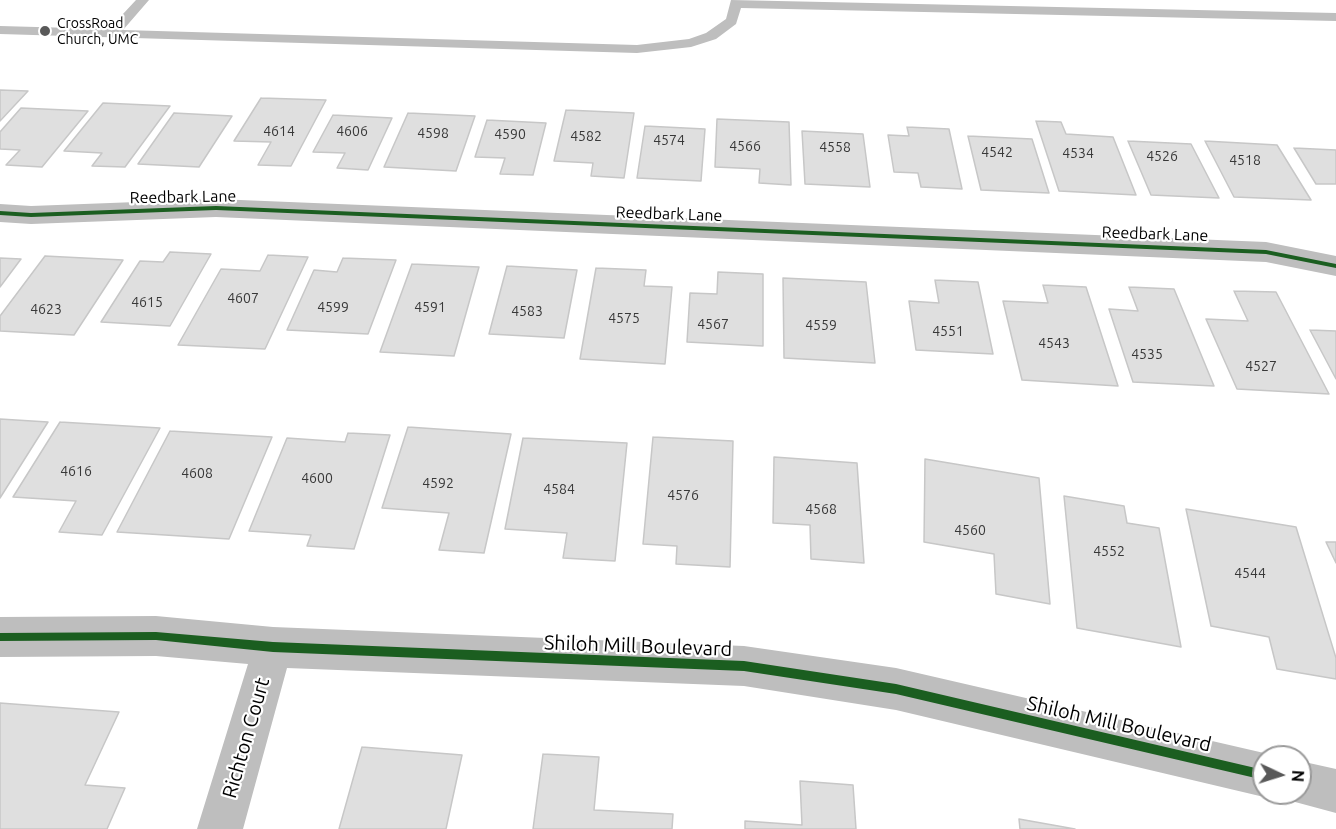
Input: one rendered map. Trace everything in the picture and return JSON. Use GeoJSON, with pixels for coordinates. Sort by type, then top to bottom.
{"type":"FeatureCollection","features":[{"type":"Feature","properties":{"kind":"street","name":"Reedbark Lane"},"geometry":{"type":"LineString","coordinates":[[0,213],[216,208],[1266,252],[1336,266]]}},
{"type":"Feature","properties":{"kind":"street","name":"Shiloh Mill Boulevard"},"geometry":{"type":"LineString","coordinates":[[0,637],[156,636],[273,647],[744,666],[896,689],[1252,772]]}},
{"type":"Feature","properties":{"kind":"street","name":"Richton Court"},"geometry":{"type":"LineString","coordinates":[[220,829],[273,647]]}},
{"type":"Feature","properties":{"kind":"street"},"geometry":{"type":"LineString","coordinates":[[1312,786],[1336,791]]}},
{"type":"Feature","properties":{"kind":"lane"},"geometry":{"type":"LineString","coordinates":[[112,33],[143,0]]}},
{"type":"Feature","properties":{"kind":"lane"},"geometry":{"type":"LineString","coordinates":[[0,30],[637,49],[691,43],[711,36],[732,21],[737,2],[1336,16]]}},
{"type":"Feature","properties":{"kind":"building"},"geometry":{"type":"Polygon","coordinates":[[[0,90],[28,91],[0,121],[0,90]]]}},
{"type":"Feature","properties":{"kind":"building"},"geometry":{"type":"Polygon","coordinates":[[[261,98],[326,100],[291,166],[258,165],[271,142],[234,141],[261,98]]]}},
{"type":"Feature","properties":{"kind":"building"},"geometry":{"type":"Polygon","coordinates":[[[103,103],[170,106],[125,167],[92,166],[102,153],[64,151],[103,103]]]}},
{"type":"Feature","properties":{"kind":"building"},"geometry":{"type":"Polygon","coordinates":[[[21,108],[88,111],[42,167],[6,165],[20,150],[0,149],[0,132],[21,108]]]}},
{"type":"Feature","properties":{"kind":"building"},"geometry":{"type":"Polygon","coordinates":[[[566,110],[634,113],[624,178],[591,176],[593,163],[554,161],[566,110]]]}},
{"type":"Feature","properties":{"kind":"building"},"geometry":{"type":"Polygon","coordinates":[[[174,113],[232,116],[199,167],[138,164],[174,113]]]}},
{"type":"Feature","properties":{"kind":"building"},"geometry":{"type":"Polygon","coordinates":[[[408,113],[475,116],[456,171],[384,167],[408,113]]]}},
{"type":"Feature","properties":{"kind":"building"},"geometry":{"type":"Polygon","coordinates":[[[333,115],[392,118],[368,170],[337,168],[345,153],[313,152],[333,115]]]}},
{"type":"Feature","properties":{"kind":"building"},"geometry":{"type":"Polygon","coordinates":[[[717,119],[789,122],[791,185],[759,183],[760,169],[715,167],[717,119]]]}},
{"type":"Feature","properties":{"kind":"building"},"geometry":{"type":"Polygon","coordinates":[[[487,120],[546,123],[533,175],[500,174],[505,158],[475,157],[487,120]]]}},
{"type":"Feature","properties":{"kind":"building"},"geometry":{"type":"Polygon","coordinates":[[[1036,121],[1061,122],[1066,134],[1113,137],[1136,195],[1059,191],[1036,121]]]}},
{"type":"Feature","properties":{"kind":"building"},"geometry":{"type":"Polygon","coordinates":[[[645,126],[705,129],[701,181],[637,178],[645,126]]]}},
{"type":"Feature","properties":{"kind":"building"},"geometry":{"type":"Polygon","coordinates":[[[907,127],[949,129],[962,189],[921,187],[918,173],[894,172],[888,135],[909,136],[907,127]]]}},
{"type":"Feature","properties":{"kind":"building"},"geometry":{"type":"Polygon","coordinates":[[[802,131],[863,134],[870,187],[805,184],[802,131]]]}},
{"type":"Feature","properties":{"kind":"building"},"geometry":{"type":"Polygon","coordinates":[[[968,136],[1032,139],[1049,193],[981,190],[968,136]]]}},
{"type":"Feature","properties":{"kind":"building"},"geometry":{"type":"Polygon","coordinates":[[[1128,141],[1191,144],[1219,198],[1151,195],[1128,141]]]}},
{"type":"Feature","properties":{"kind":"building"},"geometry":{"type":"Polygon","coordinates":[[[1205,141],[1277,145],[1311,200],[1234,197],[1205,141]]]}},
{"type":"Feature","properties":{"kind":"building"},"geometry":{"type":"Polygon","coordinates":[[[1294,148],[1336,150],[1336,184],[1316,184],[1294,148]]]}},
{"type":"Feature","properties":{"kind":"building"},"geometry":{"type":"Polygon","coordinates":[[[170,252],[211,254],[170,326],[101,322],[140,261],[163,262],[170,252]]]}},
{"type":"Feature","properties":{"kind":"building"},"geometry":{"type":"Polygon","coordinates":[[[268,255],[308,257],[265,349],[178,345],[221,269],[260,271],[268,255]]]}},
{"type":"Feature","properties":{"kind":"building"},"geometry":{"type":"Polygon","coordinates":[[[45,256],[123,260],[74,335],[0,331],[0,316],[45,256]]]}},
{"type":"Feature","properties":{"kind":"building"},"geometry":{"type":"Polygon","coordinates":[[[0,258],[21,259],[0,287],[0,258]]]}},
{"type":"Feature","properties":{"kind":"building"},"geometry":{"type":"Polygon","coordinates":[[[343,258],[396,260],[368,334],[287,330],[314,270],[337,272],[343,258]]]}},
{"type":"Feature","properties":{"kind":"building"},"geometry":{"type":"Polygon","coordinates":[[[412,264],[479,267],[454,356],[380,352],[412,264]]]}},
{"type":"Feature","properties":{"kind":"building"},"geometry":{"type":"Polygon","coordinates":[[[507,266],[577,270],[564,338],[489,334],[507,266]]]}},
{"type":"Feature","properties":{"kind":"building"},"geometry":{"type":"Polygon","coordinates":[[[596,268],[646,270],[644,286],[672,287],[665,364],[580,359],[596,268]]]}},
{"type":"Feature","properties":{"kind":"building"},"geometry":{"type":"Polygon","coordinates":[[[718,272],[763,274],[763,346],[687,342],[690,293],[717,294],[718,272]]]}},
{"type":"Feature","properties":{"kind":"building"},"geometry":{"type":"Polygon","coordinates":[[[783,278],[866,282],[875,363],[784,358],[783,278]]]}},
{"type":"Feature","properties":{"kind":"building"},"geometry":{"type":"Polygon","coordinates":[[[935,280],[978,282],[993,354],[916,350],[909,301],[939,303],[935,280]]]}},
{"type":"Feature","properties":{"kind":"building"},"geometry":{"type":"Polygon","coordinates":[[[1043,285],[1086,287],[1118,386],[1022,380],[1003,301],[1048,303],[1043,285]]]}},
{"type":"Feature","properties":{"kind":"building"},"geometry":{"type":"Polygon","coordinates":[[[1129,287],[1174,289],[1214,386],[1133,382],[1109,309],[1138,311],[1129,287]]]}},
{"type":"Feature","properties":{"kind":"building"},"geometry":{"type":"Polygon","coordinates":[[[1234,291],[1276,292],[1329,394],[1237,389],[1206,319],[1248,321],[1234,291]]]}},
{"type":"Feature","properties":{"kind":"building"},"geometry":{"type":"Polygon","coordinates":[[[1310,330],[1336,331],[1336,379],[1310,330]]]}},
{"type":"Feature","properties":{"kind":"building"},"geometry":{"type":"Polygon","coordinates":[[[0,419],[48,422],[0,498],[0,419]]]}},
{"type":"Feature","properties":{"kind":"building"},"geometry":{"type":"Polygon","coordinates":[[[60,422],[160,428],[102,535],[59,532],[76,501],[13,497],[60,422]]]}},
{"type":"Feature","properties":{"kind":"building"},"geometry":{"type":"Polygon","coordinates":[[[408,427],[511,434],[484,553],[439,550],[449,513],[382,508],[408,427]]]}},
{"type":"Feature","properties":{"kind":"building"},"geometry":{"type":"Polygon","coordinates":[[[170,431],[272,437],[229,539],[117,532],[170,431]]]}},
{"type":"Feature","properties":{"kind":"building"},"geometry":{"type":"Polygon","coordinates":[[[348,433],[390,435],[354,549],[307,546],[311,535],[249,531],[287,438],[345,442],[348,433]]]}},
{"type":"Feature","properties":{"kind":"building"},"geometry":{"type":"Polygon","coordinates":[[[653,437],[733,441],[730,567],[676,564],[677,546],[643,544],[653,437]]]}},
{"type":"Feature","properties":{"kind":"building"},"geometry":{"type":"Polygon","coordinates":[[[523,438],[627,443],[615,561],[563,558],[567,533],[505,529],[523,438]]]}},
{"type":"Feature","properties":{"kind":"building"},"geometry":{"type":"Polygon","coordinates":[[[774,457],[857,463],[864,563],[811,559],[810,525],[773,523],[774,457]]]}},
{"type":"Feature","properties":{"kind":"building"},"geometry":{"type":"Polygon","coordinates":[[[925,459],[1039,478],[1050,604],[996,594],[994,554],[924,542],[925,459]]]}},
{"type":"Feature","properties":{"kind":"building"},"geometry":{"type":"Polygon","coordinates":[[[1064,496],[1124,506],[1127,523],[1159,528],[1181,647],[1077,628],[1064,496]]]}},
{"type":"Feature","properties":{"kind":"building"},"geometry":{"type":"Polygon","coordinates":[[[1186,509],[1296,527],[1336,658],[1336,679],[1277,669],[1269,637],[1211,626],[1186,509]]]}},
{"type":"Feature","properties":{"kind":"building"},"geometry":{"type":"Polygon","coordinates":[[[1326,542],[1336,542],[1336,563],[1326,542]]]}},
{"type":"Feature","properties":{"kind":"building"},"geometry":{"type":"Polygon","coordinates":[[[0,703],[119,712],[85,785],[125,788],[107,829],[0,829],[0,703]]]}},
{"type":"Feature","properties":{"kind":"building"},"geometry":{"type":"Polygon","coordinates":[[[362,747],[462,755],[446,829],[339,829],[362,747]]]}},
{"type":"Feature","properties":{"kind":"building"},"geometry":{"type":"Polygon","coordinates":[[[543,754],[599,757],[594,810],[673,814],[672,829],[533,829],[543,754]]]}},
{"type":"Feature","properties":{"kind":"building"},"geometry":{"type":"Polygon","coordinates":[[[800,781],[853,785],[856,829],[745,829],[745,821],[802,825],[800,781]]]}},
{"type":"Feature","properties":{"kind":"building"},"geometry":{"type":"Polygon","coordinates":[[[1019,819],[1075,829],[1020,829],[1019,819]]]}},
{"type":"Feature","properties":{"kind":"cycle path"},"geometry":{"type":"LineString","coordinates":[[0,213],[31,215],[216,208],[1266,252],[1336,266]]}},
{"type":"Feature","properties":{"kind":"cycle path"},"geometry":{"type":"LineString","coordinates":[[0,637],[156,636],[273,647],[744,666],[896,689],[1252,772]]}},
{"type":"Feature","properties":{"kind":"place","name":"CrossRoad Church, UMC"},"geometry":{"type":"Point","coordinates":[45,31]}}]}
